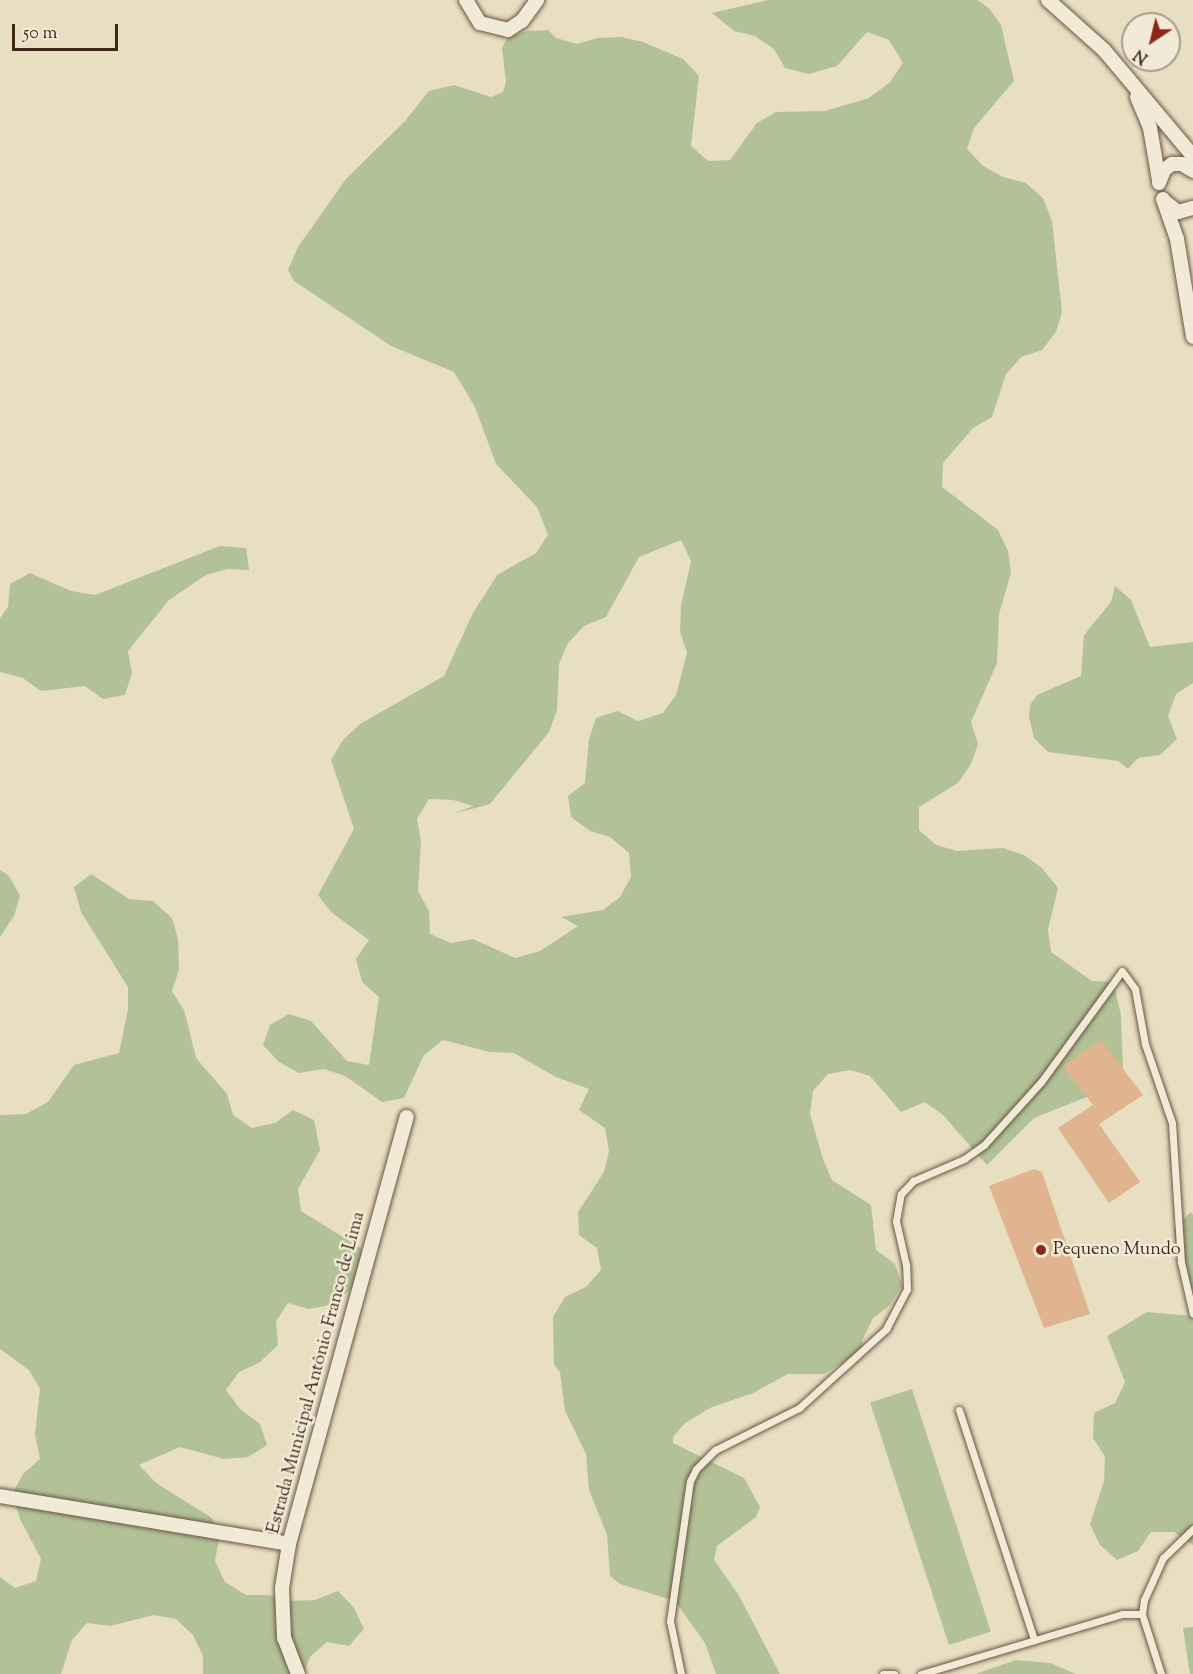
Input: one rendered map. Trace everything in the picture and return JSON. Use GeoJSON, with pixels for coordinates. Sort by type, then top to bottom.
{"type":"FeatureCollection","features":[{"type":"Feature","properties":{"kind":"street"},"geometry":{"type":"LineString","coordinates":[[466,0],[480,23],[508,30],[522,21],[537,0]]}},
{"type":"Feature","properties":{"kind":"street"},"geometry":{"type":"LineString","coordinates":[[1054,2],[1121,71]]}},
{"type":"Feature","properties":{"kind":"street"},"geometry":{"type":"LineString","coordinates":[[1122,72],[1176,136],[1192,165]]}},
{"type":"Feature","properties":{"kind":"street"},"geometry":{"type":"LineString","coordinates":[[1122,72],[1150,128],[1163,199],[1177,239],[1193,337]]}},
{"type":"Feature","properties":{"kind":"street"},"geometry":{"type":"LineString","coordinates":[[1159,180],[1172,164],[1192,165]]}},
{"type":"Feature","properties":{"kind":"street"},"geometry":{"type":"LineString","coordinates":[[1163,199],[1173,209],[1191,209]]}},
{"type":"Feature","properties":{"kind":"street"},"geometry":{"type":"LineString","coordinates":[[1177,239],[1178,226],[1191,209]]}},
{"type":"Feature","properties":{"kind":"street","name":"Estrada Municipal Antônio Franco de Lima"},"geometry":{"type":"LineString","coordinates":[[297,1674],[284,1638],[282,1588],[289,1544],[407,1117]]}},
{"type":"Feature","properties":{"kind":"street"},"geometry":{"type":"LineString","coordinates":[[0,1496],[289,1544]]}},
{"type":"Feature","properties":{"kind":"lane"},"geometry":{"type":"LineString","coordinates":[[681,1674],[670,1621],[690,1481],[696,1468],[715,1450],[799,1408],[886,1329],[907,1289],[906,1264],[896,1221],[901,1194],[913,1180],[964,1159],[984,1144],[1041,1082],[1122,971],[1136,989],[1145,1044],[1172,1123],[1181,1262],[1193,1314]]}},
{"type":"Feature","properties":{"kind":"lane"},"geometry":{"type":"LineString","coordinates":[[959,1410],[1034,1640]]}},
{"type":"Feature","properties":{"kind":"lane"},"geometry":{"type":"LineString","coordinates":[[1161,1674],[1142,1614],[1155,1571],[1172,1546],[1193,1529]]}},
{"type":"Feature","properties":{"kind":"lane"},"geometry":{"type":"LineString","coordinates":[[921,1674],[1122,1614],[1142,1614]]}},
{"type":"Feature","properties":{"kind":"lane"},"geometry":{"type":"LineString","coordinates":[[883,1674],[894,1674]]}},
{"type":"Feature","properties":{"kind":"green space"},"geometry":{"type":"Polygon","coordinates":[[[768,0],[977,0],[989,8],[1001,25],[1014,81],[974,128],[967,149],[983,166],[1003,177],[1026,183],[1043,198],[1052,221],[1062,312],[1056,332],[1042,350],[1021,357],[1006,374],[992,417],[973,428],[943,463],[942,487],[998,530],[1008,551],[1011,573],[999,614],[997,663],[971,722],[978,744],[971,764],[958,783],[919,807],[919,830],[936,845],[957,851],[1003,848],[1024,855],[1042,868],[1058,888],[1048,930],[1051,952],[1092,981],[1113,982],[1121,1015],[1123,1067],[1117,1085],[1034,1118],[987,1165],[943,1115],[925,1102],[901,1112],[870,1076],[850,1070],[828,1074],[813,1091],[810,1114],[823,1159],[832,1180],[871,1205],[876,1250],[895,1264],[902,1285],[890,1305],[873,1318],[862,1341],[864,1349],[824,1374],[788,1374],[753,1393],[712,1407],[685,1423],[673,1437],[673,1443],[744,1478],[760,1507],[756,1517],[717,1546],[714,1560],[738,1594],[780,1674],[716,1674],[705,1643],[675,1601],[620,1584],[610,1576],[607,1535],[589,1490],[586,1454],[565,1411],[560,1372],[554,1365],[553,1317],[565,1297],[586,1287],[601,1270],[597,1248],[579,1235],[578,1212],[604,1172],[609,1151],[605,1128],[579,1110],[589,1089],[556,1077],[514,1053],[490,1052],[443,1040],[424,1055],[404,1098],[382,1102],[345,1076],[324,1069],[299,1073],[279,1062],[263,1045],[270,1025],[289,1014],[311,1021],[347,1061],[369,1065],[379,997],[362,982],[356,959],[369,940],[331,912],[318,895],[354,829],[331,760],[343,740],[360,724],[444,676],[473,613],[497,575],[536,553],[548,535],[537,507],[496,464],[475,407],[454,372],[391,346],[294,281],[288,270],[298,247],[346,179],[405,121],[429,91],[454,85],[491,97],[503,92],[506,82],[502,48],[507,38],[526,31],[548,30],[556,38],[577,44],[598,38],[621,37],[643,42],[683,59],[699,76],[691,146],[708,161],[730,160],[757,123],[776,112],[825,111],[869,98],[890,82],[903,63],[889,40],[867,32],[837,66],[809,74],[785,68],[774,49],[755,36],[734,31],[712,13],[768,0]],[[681,540],[639,557],[606,617],[584,626],[568,643],[559,664],[557,710],[549,732],[490,804],[453,814],[473,806],[453,800],[429,799],[417,819],[421,841],[418,891],[429,911],[430,934],[451,943],[473,939],[515,958],[540,951],[578,926],[561,917],[603,910],[620,897],[631,877],[629,853],[610,837],[590,831],[571,817],[568,796],[585,783],[589,739],[596,718],[617,711],[638,721],[663,713],[676,695],[687,653],[680,631],[681,606],[691,561],[681,540]]]}},
{"type":"Feature","properties":{"kind":"green space"},"geometry":{"type":"Polygon","coordinates":[[[220,546],[246,548],[249,570],[228,569],[206,575],[169,600],[128,651],[132,673],[125,695],[103,699],[85,686],[41,691],[23,678],[0,672],[0,618],[8,607],[10,584],[30,573],[71,591],[95,595],[220,546]]]}},
{"type":"Feature","properties":{"kind":"green space"},"geometry":{"type":"Polygon","coordinates":[[[1115,586],[1131,600],[1150,647],[1193,642],[1193,683],[1176,694],[1168,716],[1177,739],[1160,755],[1138,758],[1128,769],[1118,761],[1048,752],[1034,738],[1029,718],[1030,705],[1037,695],[1081,676],[1084,635],[1111,602],[1115,586]]]}},
{"type":"Feature","properties":{"kind":"green space"},"geometry":{"type":"Polygon","coordinates":[[[0,870],[9,876],[20,896],[14,916],[0,937],[0,870]]]}},
{"type":"Feature","properties":{"kind":"green space"},"geometry":{"type":"Polygon","coordinates":[[[91,874],[129,899],[153,901],[172,918],[178,939],[179,970],[172,991],[184,1010],[196,1058],[227,1094],[233,1115],[252,1128],[275,1123],[293,1110],[314,1120],[320,1150],[298,1189],[301,1211],[361,1248],[365,1270],[350,1290],[331,1305],[309,1309],[288,1303],[276,1321],[278,1345],[260,1362],[239,1372],[226,1390],[240,1409],[260,1424],[267,1445],[248,1457],[224,1459],[180,1447],[139,1465],[156,1483],[212,1518],[219,1539],[215,1561],[225,1582],[246,1595],[269,1595],[289,1601],[315,1600],[338,1591],[354,1608],[364,1629],[349,1646],[327,1642],[310,1657],[303,1674],[203,1674],[203,1656],[193,1635],[176,1619],[154,1615],[110,1626],[87,1623],[72,1640],[61,1674],[0,1674],[0,1577],[15,1588],[36,1581],[41,1559],[20,1519],[12,1494],[23,1474],[40,1459],[35,1435],[40,1389],[29,1370],[0,1349],[0,1115],[26,1114],[48,1102],[74,1065],[119,1053],[128,1009],[128,987],[81,912],[74,887],[91,874]]]}},
{"type":"Feature","properties":{"kind":"green space"},"geometry":{"type":"Polygon","coordinates":[[[1191,1212],[1193,1215],[1193,1291],[1176,1252],[1174,1228],[1191,1212]]]}},
{"type":"Feature","properties":{"kind":"green space"},"geometry":{"type":"Polygon","coordinates":[[[1147,1312],[1193,1316],[1193,1545],[1174,1532],[1151,1532],[1138,1551],[1117,1560],[1100,1545],[1090,1524],[1104,1481],[1105,1457],[1093,1438],[1094,1413],[1115,1403],[1125,1382],[1107,1336],[1147,1312]]]}},
{"type":"Feature","properties":{"kind":"green space"},"geometry":{"type":"Polygon","coordinates":[[[912,1389],[991,1632],[949,1645],[870,1403],[912,1389]]]}},
{"type":"Feature","properties":{"kind":"green space"},"geometry":{"type":"Polygon","coordinates":[[[1193,1627],[1193,1674],[1190,1674],[1183,1628],[1193,1627]]]}},
{"type":"Feature","properties":{"kind":"green space"},"geometry":{"type":"Polygon","coordinates":[[[1016,1660],[1050,1663],[1076,1674],[975,1674],[1016,1660]]]}},
{"type":"Feature","properties":{"kind":"building"},"geometry":{"type":"Polygon","coordinates":[[[1101,1040],[1143,1095],[1099,1124],[1140,1182],[1109,1203],[1058,1128],[1093,1105],[1063,1066],[1101,1040]]]}},
{"type":"Feature","properties":{"kind":"building","name":"Pequeno Mundo"},"geometry":{"type":"Polygon","coordinates":[[[1034,1169],[1042,1172],[1090,1314],[1044,1328],[989,1186],[1034,1169]]]}},
{"type":"Feature","properties":{"kind":"place","name":"Pequeno Mundo"},"geometry":{"type":"Point","coordinates":[1041,1250]}}]}
